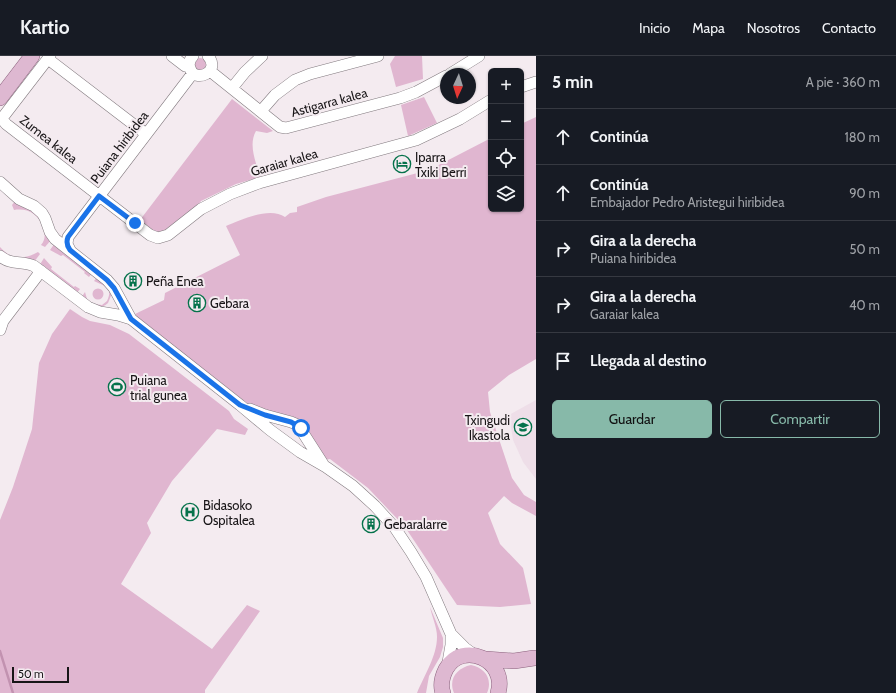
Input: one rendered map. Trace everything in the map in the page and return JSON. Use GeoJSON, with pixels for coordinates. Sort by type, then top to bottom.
{"type":"FeatureCollection","features":[{"type":"Feature","properties":{"kind":"main road"},"geometry":{"type":"LineString","coordinates":[[0,82],[20,56]]}},
{"type":"Feature","properties":{"kind":"main road"},"geometry":{"type":"LineString","coordinates":[[0,98],[32,56]]}},
{"type":"Feature","properties":{"kind":"main road"},"geometry":{"type":"LineString","coordinates":[[443,693],[442,681],[447,668],[453,661],[460,657],[468,655],[481,658],[514,661],[535,657]]}},
{"type":"Feature","properties":{"kind":"main road"},"geometry":{"type":"LineString","coordinates":[[499,690],[508,676],[516,668],[535,657]]}},
{"type":"Feature","properties":{"kind":"main road"},"geometry":{"type":"LineString","coordinates":[[481,658],[496,670],[499,678],[499,690]]}},
{"type":"Feature","properties":{"kind":"street"},"geometry":{"type":"LineString","coordinates":[[172,56],[200,76],[210,71],[211,62],[208,56]]}},
{"type":"Feature","properties":{"kind":"street","name":"Puiana hiribidea"},"geometry":{"type":"LineString","coordinates":[[68,237],[146,134],[191,70],[190,60],[193,56]]}},
{"type":"Feature","properties":{"kind":"street"},"geometry":{"type":"LineString","coordinates":[[232,88],[245,72],[262,56]]}},
{"type":"Feature","properties":{"kind":"street"},"geometry":{"type":"LineString","coordinates":[[261,111],[275,95],[296,80],[310,74],[378,56]]}},
{"type":"Feature","properties":{"kind":"street"},"geometry":{"type":"LineString","coordinates":[[460,68],[479,56]]}},
{"type":"Feature","properties":{"kind":"street"},"geometry":{"type":"LineString","coordinates":[[49,57],[146,134]]}},
{"type":"Feature","properties":{"kind":"street","name":"Zumea kalea"},"geometry":{"type":"LineString","coordinates":[[49,57],[3,117],[3,120],[6,124],[99,196]]}},
{"type":"Feature","properties":{"kind":"street","name":"Astigarra kalea"},"geometry":{"type":"LineString","coordinates":[[210,71],[280,127],[286,128],[400,98],[416,92],[440,79]]}},
{"type":"Feature","properties":{"kind":"street"},"geometry":{"type":"LineString","coordinates":[[524,86],[536,82]]}},
{"type":"Feature","properties":{"kind":"street","name":"Garaiar kalea"},"geometry":{"type":"LineString","coordinates":[[99,196],[150,235],[158,238],[163,237],[168,235],[201,209],[230,194],[258,183],[416,140],[460,119],[488,102]]}},
{"type":"Feature","properties":{"kind":"street"},"geometry":{"type":"LineString","coordinates":[[0,182],[19,199],[34,206],[42,213],[50,232],[55,239],[103,276],[115,290],[131,319]]}},
{"type":"Feature","properties":{"kind":"street"},"geometry":{"type":"LineString","coordinates":[[55,239],[62,240],[68,237]]}},
{"type":"Feature","properties":{"kind":"street"},"geometry":{"type":"LineString","coordinates":[[68,237],[67,244],[70,250]]}},
{"type":"Feature","properties":{"kind":"street"},"geometry":{"type":"LineString","coordinates":[[0,256],[12,262],[32,264],[88,307],[100,312],[131,319],[270,430],[300,452],[326,467],[353,486],[375,506],[395,528],[411,552],[426,577],[451,634],[465,648],[481,658]]}},
{"type":"Feature","properties":{"kind":"street"},"geometry":{"type":"LineString","coordinates":[[1,323],[41,271]]}},
{"type":"Feature","properties":{"kind":"street"},"geometry":{"type":"LineString","coordinates":[[88,307],[99,309],[108,308],[113,301],[115,290]]}},
{"type":"Feature","properties":{"kind":"street"},"geometry":{"type":"LineString","coordinates":[[240,405],[265,415],[298,425],[318,458],[326,467]]}},
{"type":"Feature","properties":{"kind":"street"},"geometry":{"type":"LineString","coordinates":[[270,430],[279,422],[291,422]]}},
{"type":"Feature","properties":{"kind":"street"},"geometry":{"type":"LineString","coordinates":[[300,452],[304,445],[304,434]]}},
{"type":"Feature","properties":{"kind":"street"},"geometry":{"type":"LineString","coordinates":[[447,668],[451,645],[451,634]]}},
{"type":"Feature","properties":{"kind":"shaded area"},"geometry":{"type":"Polygon","coordinates":[[[395,56],[422,56],[423,79],[396,87],[390,64],[395,56]]]}},
{"type":"Feature","properties":{"kind":"shaded area"},"geometry":{"type":"Polygon","coordinates":[[[198,58],[202,58],[206,64],[202,70],[198,70],[194,66],[194,62],[198,58]]]}},
{"type":"Feature","properties":{"kind":"shaded area"},"geometry":{"type":"Polygon","coordinates":[[[424,97],[437,123],[408,136],[401,105],[424,97]]]}},
{"type":"Feature","properties":{"kind":"shaded area"},"geometry":{"type":"Polygon","coordinates":[[[232,99],[273,131],[267,133],[256,131],[254,136],[253,148],[260,177],[236,184],[201,201],[196,208],[164,231],[157,233],[140,220],[232,99]]]}},
{"type":"Feature","properties":{"kind":"shaded area"},"geometry":{"type":"Polygon","coordinates":[[[536,117],[536,359],[509,375],[488,392],[490,412],[512,478],[524,495],[536,502],[536,516],[512,503],[504,496],[488,513],[500,544],[523,568],[531,604],[500,607],[457,605],[405,527],[368,488],[330,459],[324,460],[306,429],[247,403],[140,320],[135,314],[164,300],[165,293],[240,255],[226,226],[263,213],[279,214],[285,217],[290,213],[297,212],[297,207],[326,197],[429,170],[488,140],[488,212],[524,212],[524,123],[536,117]]]}},
{"type":"Feature","properties":{"kind":"shaded area"},"geometry":{"type":"Polygon","coordinates":[[[16,200],[37,211],[51,240],[45,247],[41,245],[45,236],[41,222],[35,215],[28,211],[14,210],[12,205],[16,200]]]}},
{"type":"Feature","properties":{"kind":"shaded area"},"geometry":{"type":"Polygon","coordinates":[[[55,243],[93,272],[89,277],[84,273],[85,272],[63,255],[61,256],[50,250],[55,243]]]}},
{"type":"Feature","properties":{"kind":"shaded area"},"geometry":{"type":"Polygon","coordinates":[[[0,247],[9,254],[18,257],[33,255],[38,252],[40,254],[34,262],[22,261],[0,252],[0,247]]]}},
{"type":"Feature","properties":{"kind":"shaded area"},"geometry":{"type":"Polygon","coordinates":[[[44,258],[52,267],[51,269],[74,287],[75,286],[80,289],[76,294],[39,266],[44,258]]]}},
{"type":"Feature","properties":{"kind":"shaded area"},"geometry":{"type":"Polygon","coordinates":[[[98,276],[107,283],[112,293],[108,303],[101,307],[91,305],[81,298],[85,292],[87,299],[93,304],[102,305],[107,301],[109,296],[108,289],[94,281],[98,276]]]}},
{"type":"Feature","properties":{"kind":"shaded area"},"geometry":{"type":"Polygon","coordinates":[[[96,289],[100,289],[102,290],[102,298],[96,299],[93,296],[93,292],[96,289]]]}},
{"type":"Feature","properties":{"kind":"shaded area"},"geometry":{"type":"Polygon","coordinates":[[[70,309],[90,321],[110,325],[129,334],[229,411],[234,419],[248,429],[245,435],[217,429],[172,481],[147,523],[151,533],[121,584],[212,649],[247,605],[260,611],[205,690],[205,693],[0,693],[0,520],[13,487],[32,429],[39,363],[52,334],[70,309]]]}},
{"type":"Feature","properties":{"kind":"shaded area","name":"Txingudi Ikastola"},"geometry":{"type":"Polygon","coordinates":[[[536,400],[536,479],[523,462],[513,440],[509,415],[536,400]]]}},
{"type":"Feature","properties":{"kind":"shaded area"},"geometry":{"type":"Polygon","coordinates":[[[430,607],[443,638],[443,647],[440,657],[429,676],[426,693],[417,693],[433,659],[435,651],[437,637],[430,607]]]}},
{"type":"Feature","properties":{"kind":"shaded area"},"geometry":{"type":"Polygon","coordinates":[[[471,665],[484,671],[489,683],[487,693],[454,693],[452,683],[455,675],[466,666],[471,665]]]}},
{"type":"Feature","properties":{"kind":"waterway"},"geometry":{"type":"LineString","coordinates":[[0,651],[13,693]]}},
{"type":"Feature","properties":{"kind":"place","name":"Iparra Txiki Berri"},"geometry":{"type":"Point","coordinates":[402,164]}},
{"type":"Feature","properties":{"kind":"place","name":"Peña Enea"},"geometry":{"type":"Point","coordinates":[133,281]}},
{"type":"Feature","properties":{"kind":"place","name":"Gebara"},"geometry":{"type":"Point","coordinates":[197,303]}},
{"type":"Feature","properties":{"kind":"place","name":"Puiana trial gunea"},"geometry":{"type":"Point","coordinates":[117,387]}},
{"type":"Feature","properties":{"kind":"place","name":"Txingudi Ikastola"},"geometry":{"type":"Point","coordinates":[523,427]}},
{"type":"Feature","properties":{"kind":"place","name":"Bidasoko Ospitalea"},"geometry":{"type":"Point","coordinates":[190,512]}},
{"type":"Feature","properties":{"kind":"place","name":"Gebaralarre"},"geometry":{"type":"Point","coordinates":[371,524]}},
{"type":"Feature","properties":{"kind":"route"},"geometry":{"type":"LineString","coordinates":[[135,223],[99,196],[68,237],[68,247],[103,276],[114,288],[131,319],[240,405],[265,415],[295,423],[301,428]]}}]}
